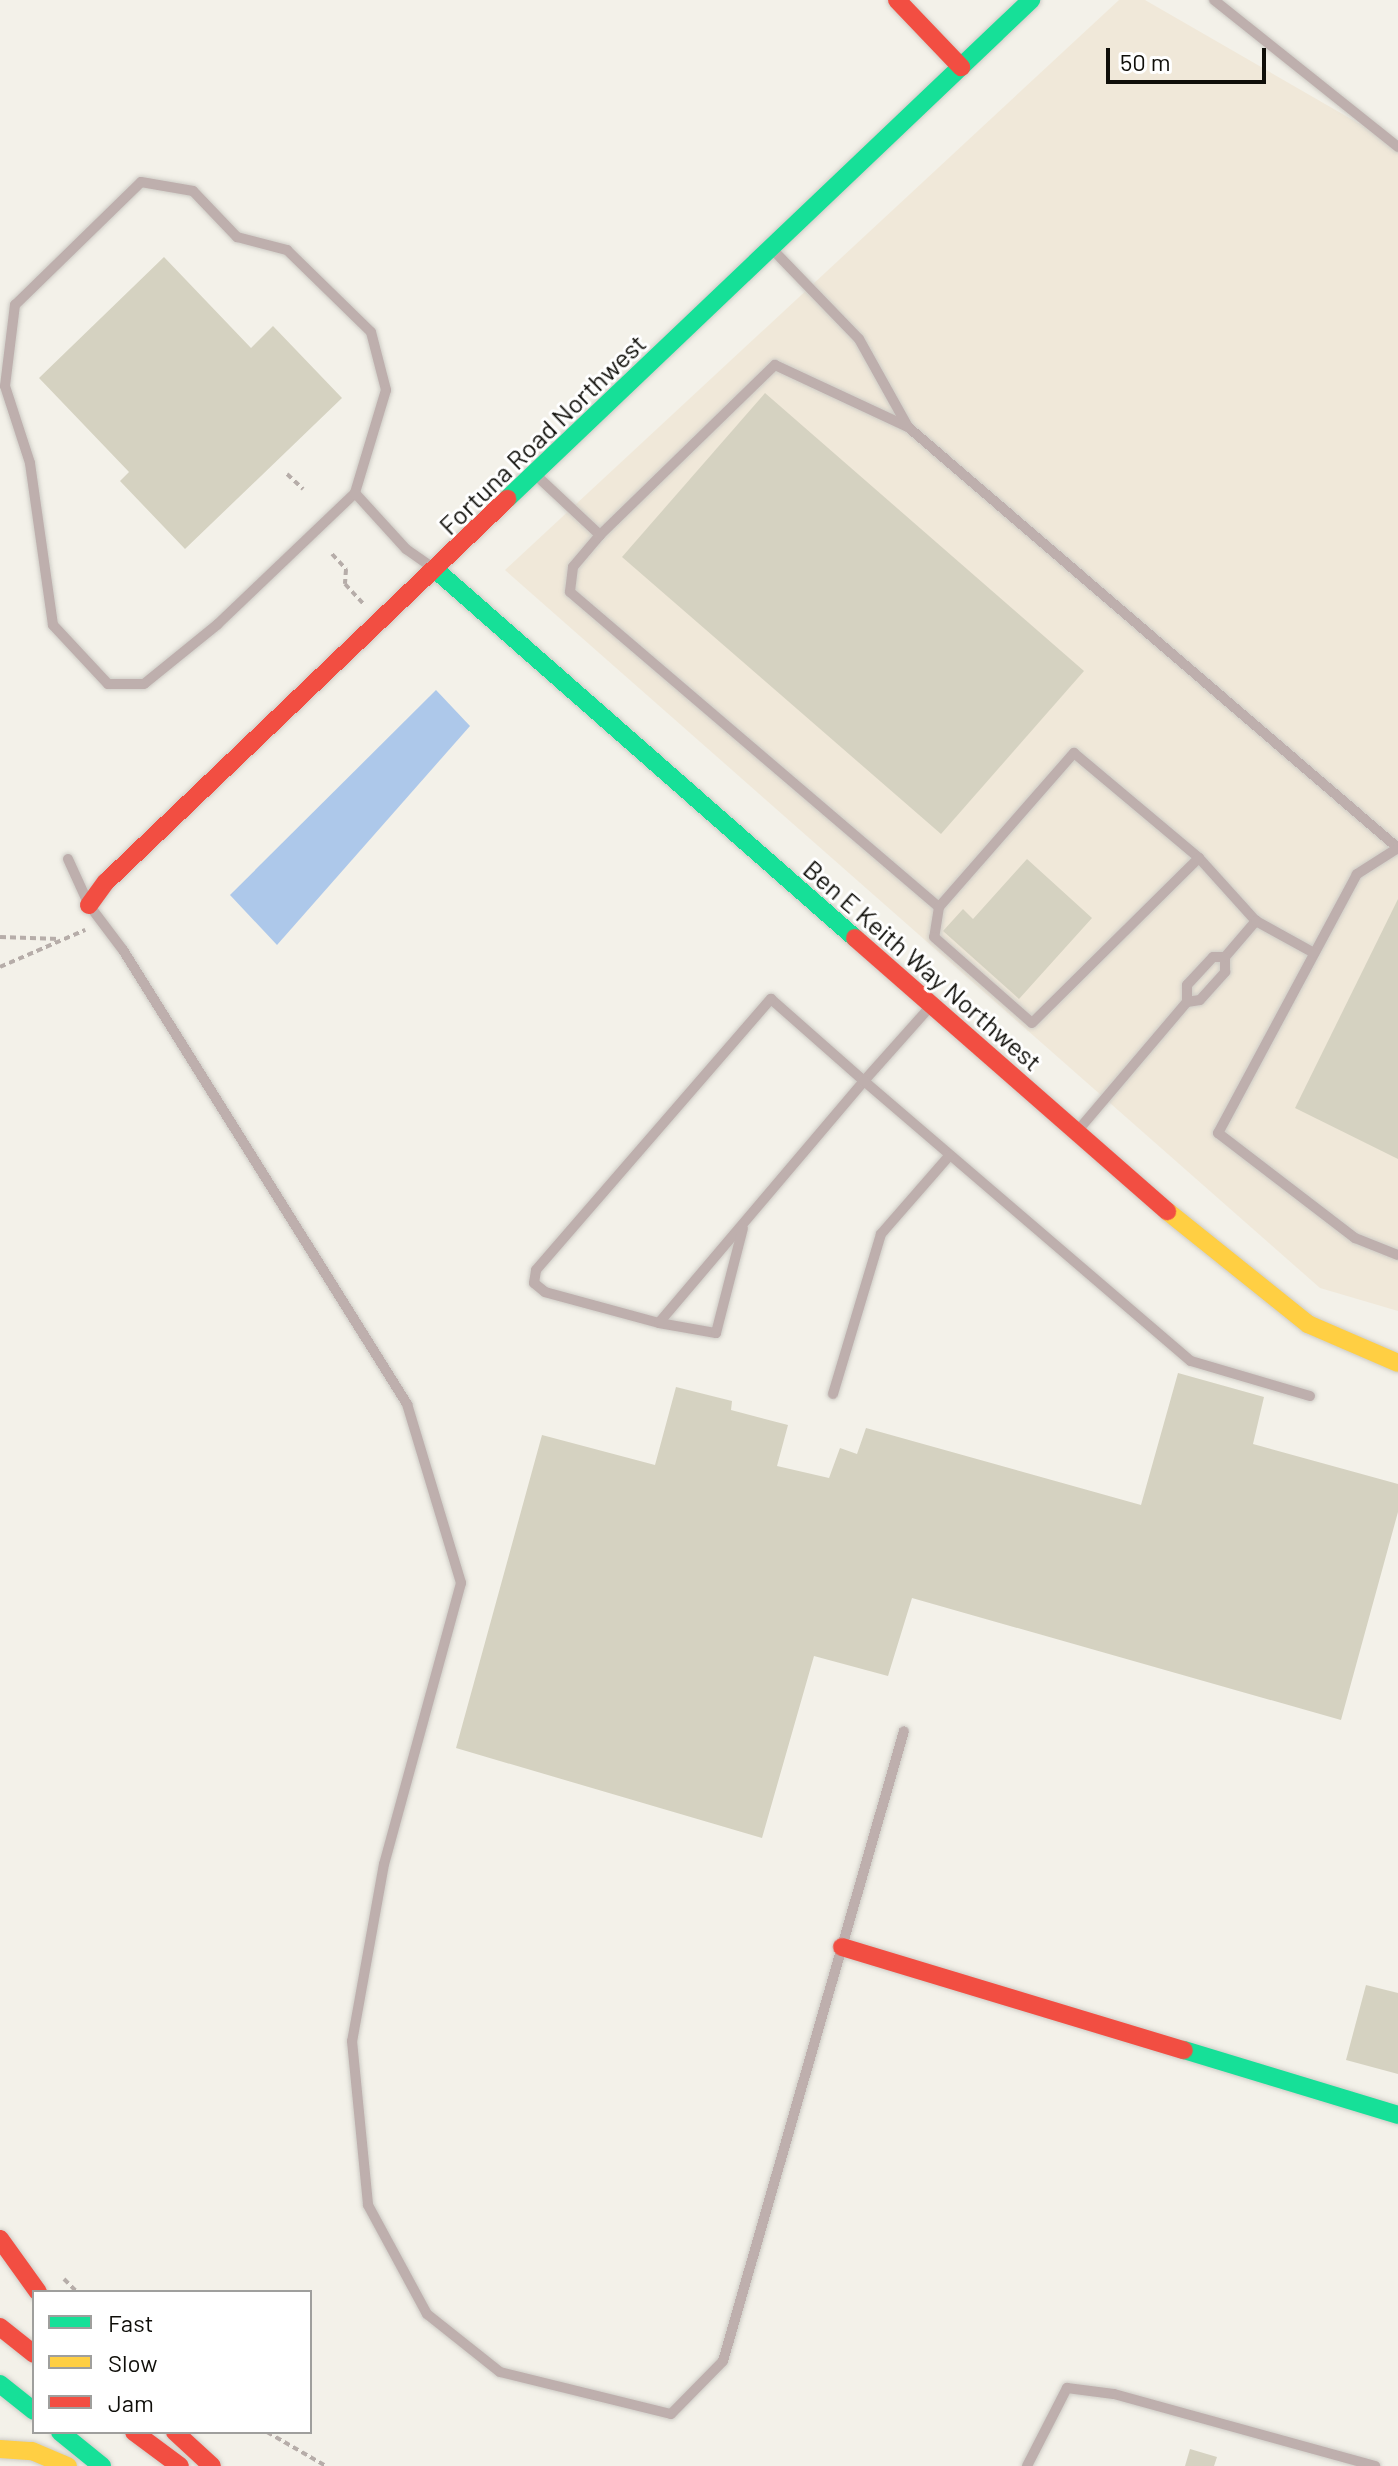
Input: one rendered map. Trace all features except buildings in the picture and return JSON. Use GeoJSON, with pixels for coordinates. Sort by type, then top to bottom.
{"type":"FeatureCollection","features":[{"type":"Feature","properties":{"kind":"main road"},"geometry":{"type":"LineString","coordinates":[[897,0],[961,67]]}},
{"type":"Feature","properties":{"kind":"main road","name":"Fortuna Road Northwest"},"geometry":{"type":"LineString","coordinates":[[89,905],[106,882],[437,571],[1031,0]]}},
{"type":"Feature","properties":{"kind":"main road","name":"Ben E Keith Way Northwest"},"geometry":{"type":"LineString","coordinates":[[437,571],[930,1006],[1277,1303],[1340,1342],[1398,1363]]}},
{"type":"Feature","properties":{"kind":"main road"},"geometry":{"type":"LineString","coordinates":[[842,1947],[1398,2115]]}},
{"type":"Feature","properties":{"kind":"main road"},"geometry":{"type":"LineString","coordinates":[[0,2239],[37,2290]]}},
{"type":"Feature","properties":{"kind":"main road"},"geometry":{"type":"LineString","coordinates":[[0,2327],[32,2352]]}},
{"type":"Feature","properties":{"kind":"main road"},"geometry":{"type":"LineString","coordinates":[[0,2384],[32,2409]]}},
{"type":"Feature","properties":{"kind":"main road"},"geometry":{"type":"LineString","coordinates":[[62,2434],[102,2466]]}},
{"type":"Feature","properties":{"kind":"main road"},"geometry":{"type":"LineString","coordinates":[[137,2434],[180,2466]]}},
{"type":"Feature","properties":{"kind":"main road"},"geometry":{"type":"LineString","coordinates":[[177,2434],[212,2466]]}},
{"type":"Feature","properties":{"kind":"main road"},"geometry":{"type":"LineString","coordinates":[[0,2449],[32,2451],[68,2466]]}},
{"type":"Feature","properties":{"kind":"lane"},"geometry":{"type":"LineString","coordinates":[[1214,0],[1398,147]]}},
{"type":"Feature","properties":{"kind":"lane"},"geometry":{"type":"LineString","coordinates":[[141,182],[193,191],[237,237],[287,250],[371,332],[386,390],[355,493],[218,624],[144,684],[108,684],[53,625],[30,463],[5,386],[15,305],[141,182]]}},
{"type":"Feature","properties":{"kind":"lane"},"geometry":{"type":"LineString","coordinates":[[772,248],[859,339],[908,427]]}},
{"type":"Feature","properties":{"kind":"lane"},"geometry":{"type":"LineString","coordinates":[[939,907],[570,592],[573,567],[600,535],[775,365],[908,427],[1398,848],[1357,874],[1218,1133],[1355,1238],[1398,1255]]}},
{"type":"Feature","properties":{"kind":"lane"},"geometry":{"type":"LineString","coordinates":[[536,475],[600,535]]}},
{"type":"Feature","properties":{"kind":"lane"},"geometry":{"type":"LineString","coordinates":[[355,493],[406,549],[437,571]]}},
{"type":"Feature","properties":{"kind":"lane"},"geometry":{"type":"LineString","coordinates":[[1199,858],[1032,1023],[934,937],[939,907],[1074,753],[1199,858],[1256,921],[1314,953]]}},
{"type":"Feature","properties":{"kind":"lane"},"geometry":{"type":"LineString","coordinates":[[68,859],[89,905],[123,950],[407,1404],[461,1583],[384,1864],[352,2041],[368,2205],[427,2314],[500,2372],[671,2414],[723,2361],[904,1731]]}},
{"type":"Feature","properties":{"kind":"lane"},"geometry":{"type":"LineString","coordinates":[[1187,1002],[1200,1000],[1225,972],[1225,957],[1256,921]]}},
{"type":"Feature","properties":{"kind":"lane"},"geometry":{"type":"LineString","coordinates":[[1076,1132],[1187,1002],[1187,985],[1213,957],[1225,957]]}},
{"type":"Feature","properties":{"kind":"lane"},"geometry":{"type":"LineString","coordinates":[[744,1223],[716,1333],[659,1323],[545,1292],[534,1283],[536,1270],[771,999],[949,1156],[1191,1361],[1310,1396]]}},
{"type":"Feature","properties":{"kind":"lane"},"geometry":{"type":"LineString","coordinates":[[659,1323],[930,1006]]}},
{"type":"Feature","properties":{"kind":"lane"},"geometry":{"type":"LineString","coordinates":[[833,1394],[881,1234],[949,1156]]}},
{"type":"Feature","properties":{"kind":"lane"},"geometry":{"type":"LineString","coordinates":[[1027,2466],[1067,2388],[1114,2394],[1375,2466]]}},
{"type":"Feature","properties":{"kind":"path"},"geometry":{"type":"LineString","coordinates":[[287,474],[303,489]]}},
{"type":"Feature","properties":{"kind":"path"},"geometry":{"type":"LineString","coordinates":[[332,554],[346,569],[345,584],[364,603]]}},
{"type":"Feature","properties":{"kind":"path"},"geometry":{"type":"LineString","coordinates":[[0,937],[66,939],[0,967]]}},
{"type":"Feature","properties":{"kind":"path"},"geometry":{"type":"LineString","coordinates":[[270,2434],[326,2466]]}},
{"type":"Feature","properties":{"kind":"shaded area"},"geometry":{"type":"Polygon","coordinates":[[[1119,0],[1145,0],[1398,146],[1398,1311],[1320,1288],[505,570],[1119,0]]]}},
{"type":"Feature","properties":{"kind":"water"},"geometry":{"type":"Polygon","coordinates":[[[436,690],[470,726],[277,945],[230,895],[436,690]]]}},
{"type":"Feature","properties":{"kind":"traffic: fast"},"geometry":{"type":"LineString","coordinates":[[507,499],[1031,0]]}},
{"type":"Feature","properties":{"kind":"traffic: fast"},"geometry":{"type":"LineString","coordinates":[[437,571],[855,938]]}},
{"type":"Feature","properties":{"kind":"traffic: fast"},"geometry":{"type":"LineString","coordinates":[[1184,2050],[1398,2115]]}},
{"type":"Feature","properties":{"kind":"traffic: fast"},"geometry":{"type":"LineString","coordinates":[[0,2384],[32,2409]]}},
{"type":"Feature","properties":{"kind":"traffic: fast"},"geometry":{"type":"LineString","coordinates":[[62,2434],[102,2466]]}},
{"type":"Feature","properties":{"kind":"traffic: slow"},"geometry":{"type":"LineString","coordinates":[[1167,1211],[1308,1324],[1398,1363]]}},
{"type":"Feature","properties":{"kind":"traffic: slow"},"geometry":{"type":"LineString","coordinates":[[0,2449],[32,2451],[68,2466]]}},
{"type":"Feature","properties":{"kind":"traffic: jam"},"geometry":{"type":"LineString","coordinates":[[897,0],[961,67]]}},
{"type":"Feature","properties":{"kind":"traffic: jam"},"geometry":{"type":"LineString","coordinates":[[89,905],[106,882],[507,499]]}},
{"type":"Feature","properties":{"kind":"traffic: jam"},"geometry":{"type":"LineString","coordinates":[[855,938],[1167,1211]]}},
{"type":"Feature","properties":{"kind":"traffic: jam"},"geometry":{"type":"LineString","coordinates":[[842,1947],[1184,2050]]}},
{"type":"Feature","properties":{"kind":"traffic: jam"},"geometry":{"type":"LineString","coordinates":[[0,2239],[37,2290]]}},
{"type":"Feature","properties":{"kind":"traffic: jam"},"geometry":{"type":"LineString","coordinates":[[0,2327],[32,2352]]}},
{"type":"Feature","properties":{"kind":"traffic: jam"},"geometry":{"type":"LineString","coordinates":[[137,2434],[180,2466]]}},
{"type":"Feature","properties":{"kind":"traffic: jam"},"geometry":{"type":"LineString","coordinates":[[177,2434],[212,2466]]}}]}
